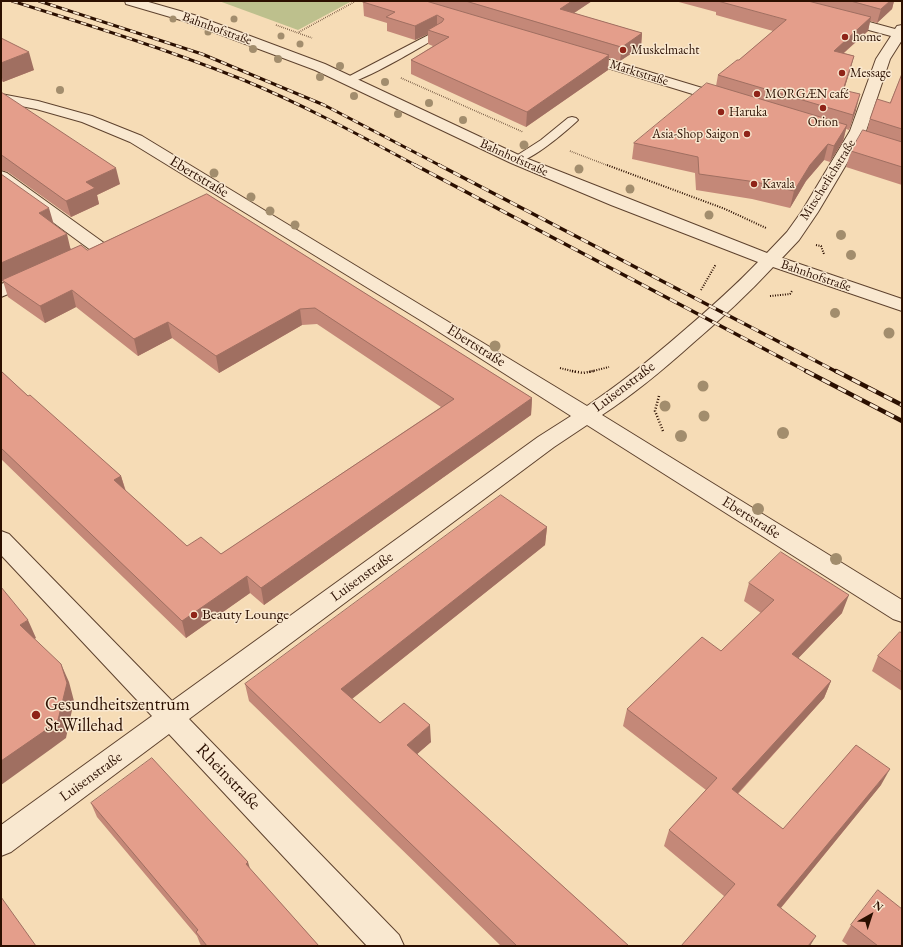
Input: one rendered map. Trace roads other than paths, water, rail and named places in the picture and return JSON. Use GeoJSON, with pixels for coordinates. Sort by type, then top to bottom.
{"type":"FeatureCollection","features":[{"type":"Feature","properties":{"kind":"street","name":"Bahnhofstraße"},"geometry":{"type":"LineString","coordinates":[[131,1],[189,18],[320,67],[517,160],[734,247],[902,305]]}},
{"type":"Feature","properties":{"kind":"street"},"geometry":{"type":"LineString","coordinates":[[827,15],[901,32]]}},
{"type":"Feature","properties":{"kind":"street","name":"Mitscherlichstraße"},"geometry":{"type":"LineString","coordinates":[[720,310],[739,293],[793,236],[810,212],[847,136],[858,131],[883,59],[901,32]]}},
{"type":"Feature","properties":{"kind":"street","name":"Marktstraße"},"geometry":{"type":"LineString","coordinates":[[567,51],[743,104]]}},
{"type":"Feature","properties":{"kind":"street","name":"Ebertstraße"},"geometry":{"type":"LineString","coordinates":[[1,98],[38,105],[88,119],[136,139],[221,190],[902,612]]}},
{"type":"Feature","properties":{"kind":"street"},"geometry":{"type":"LineString","coordinates":[[1,176],[98,247]]}},
{"type":"Feature","properties":{"kind":"street"},"geometry":{"type":"LineString","coordinates":[[199,200],[221,190]]}},
{"type":"Feature","properties":{"kind":"street"},"geometry":{"type":"LineString","coordinates":[[1,291],[50,269]]}},
{"type":"Feature","properties":{"kind":"street","name":"Luisenstraße"},"geometry":{"type":"LineString","coordinates":[[1,842],[539,447],[618,395],[720,310]]}},
{"type":"Feature","properties":{"kind":"street","name":"Rheinstraße"},"geometry":{"type":"LineString","coordinates":[[1,540],[388,946]]}},
{"type":"Feature","properties":{"kind":"lane"},"geometry":{"type":"LineString","coordinates":[[348,81],[378,67],[438,33]]}},
{"type":"Feature","properties":{"kind":"lane"},"geometry":{"type":"LineString","coordinates":[[517,160],[544,142],[572,120]]}},
{"type":"Feature","properties":{"kind":"railway"},"geometry":{"type":"LineString","coordinates":[[12,1],[156,47],[241,79],[308,109],[417,166]]}},
{"type":"Feature","properties":{"kind":"railway"},"geometry":{"type":"LineString","coordinates":[[39,1],[202,54],[324,105],[441,166]]}},
{"type":"Feature","properties":{"kind":"railway"},"geometry":{"type":"LineString","coordinates":[[415,165],[808,372]]}},
{"type":"Feature","properties":{"kind":"railway"},"geometry":{"type":"LineString","coordinates":[[439,165],[837,372]]}},
{"type":"Feature","properties":{"kind":"railway"},"geometry":{"type":"LineString","coordinates":[[806,371],[902,421]]}},
{"type":"Feature","properties":{"kind":"railway"},"geometry":{"type":"LineString","coordinates":[[836,371],[902,405]]}},
{"type":"Feature","properties":{"kind":"place","name":"home"},"geometry":{"type":"Point","coordinates":[845,37]}},
{"type":"Feature","properties":{"kind":"place","name":"Muskelmacht"},"geometry":{"type":"Point","coordinates":[623,50]}},
{"type":"Feature","properties":{"kind":"place","name":"Message"},"geometry":{"type":"Point","coordinates":[842,73]}},
{"type":"Feature","properties":{"kind":"place","name":"MORGÆN café"},"geometry":{"type":"Point","coordinates":[757,94]}},
{"type":"Feature","properties":{"kind":"place","name":"Orion"},"geometry":{"type":"Point","coordinates":[823,108]}},
{"type":"Feature","properties":{"kind":"place","name":"Haruka"},"geometry":{"type":"Point","coordinates":[721,112]}},
{"type":"Feature","properties":{"kind":"place","name":"Asia-Shop Saigon"},"geometry":{"type":"Point","coordinates":[747,134]}},
{"type":"Feature","properties":{"kind":"place","name":"Kavala"},"geometry":{"type":"Point","coordinates":[754,184]}},
{"type":"Feature","properties":{"kind":"place","name":"Beauty Lounge"},"geometry":{"type":"Point","coordinates":[194,615]}},
{"type":"Feature","properties":{"kind":"place","name":"Gesundheitszentrum St.Willehad"},"geometry":{"type":"Point","coordinates":[36,715]}}]}
